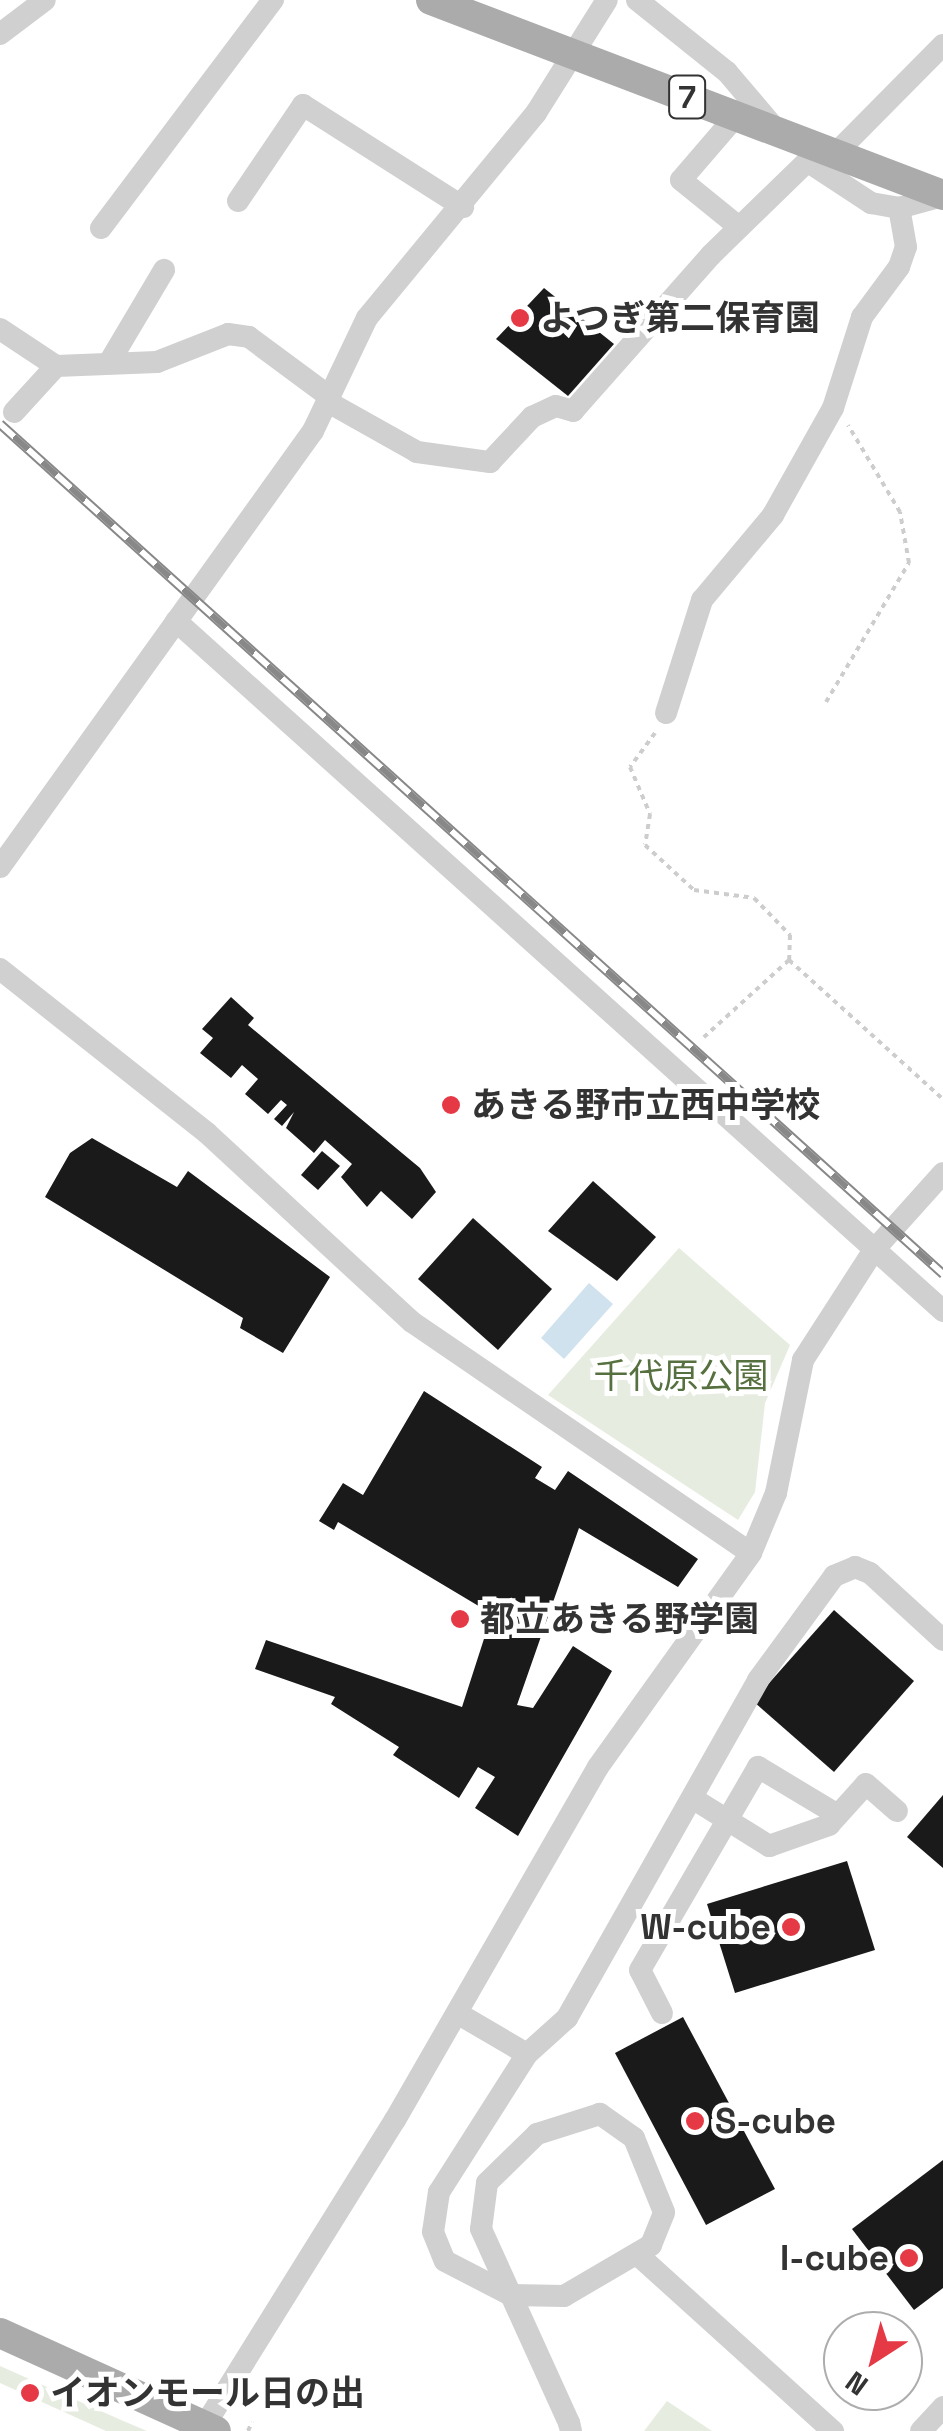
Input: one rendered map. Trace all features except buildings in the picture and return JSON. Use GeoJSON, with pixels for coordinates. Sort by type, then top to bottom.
{"type":"FeatureCollection","features":[{"type":"Feature","properties":{"kind":"main road","name":"7"},"geometry":{"type":"LineString","coordinates":[[431,0],[777,131],[821,154],[943,195]]}},
{"type":"Feature","properties":{"kind":"main road"},"geometry":{"type":"LineString","coordinates":[[0,2332],[210,2428]]}},
{"type":"Feature","properties":{"kind":"street"},"geometry":{"type":"LineString","coordinates":[[0,34],[45,0]]}},
{"type":"Feature","properties":{"kind":"street"},"geometry":{"type":"LineString","coordinates":[[101,228],[273,0]]}},
{"type":"Feature","properties":{"kind":"street"},"geometry":{"type":"LineString","coordinates":[[0,866],[329,400],[367,318],[463,207],[573,54],[606,0]]}},
{"type":"Feature","properties":{"kind":"street"},"geometry":{"type":"LineString","coordinates":[[637,0],[727,72],[777,131]]}},
{"type":"Feature","properties":{"kind":"street"},"geometry":{"type":"LineString","coordinates":[[0,4],[20,19]]}},
{"type":"Feature","properties":{"kind":"street"},"geometry":{"type":"LineString","coordinates":[[0,328],[56,366],[158,362],[228,334],[249,338],[329,400],[417,452],[478,466],[532,417],[556,406],[573,411],[739,227],[943,45]]}},
{"type":"Feature","properties":{"kind":"street"},"geometry":{"type":"LineString","coordinates":[[238,201],[303,105],[463,207]]}},
{"type":"Feature","properties":{"kind":"street"},"geometry":{"type":"LineString","coordinates":[[736,116],[681,180],[739,227]]}},
{"type":"Feature","properties":{"kind":"street"},"geometry":{"type":"LineString","coordinates":[[821,154],[860,197],[898,208],[943,195]]}},
{"type":"Feature","properties":{"kind":"street"},"geometry":{"type":"LineString","coordinates":[[666,713],[702,600],[773,516],[834,402],[862,318],[904,256],[898,208]]}},
{"type":"Feature","properties":{"kind":"street"},"geometry":{"type":"LineString","coordinates":[[110,361],[164,270]]}},
{"type":"Feature","properties":{"kind":"street"},"geometry":{"type":"LineString","coordinates":[[14,412],[56,366]]}},
{"type":"Feature","properties":{"kind":"street"},"geometry":{"type":"LineString","coordinates":[[176,620],[943,1311]]}},
{"type":"Feature","properties":{"kind":"street"},"geometry":{"type":"LineString","coordinates":[[0,969],[207,1133],[412,1322],[751,1553]]}},
{"type":"Feature","properties":{"kind":"street"},"geometry":{"type":"LineString","coordinates":[[210,2428],[598,1767],[751,1553],[776,1493],[796,1377],[874,1250],[943,1173]]}},
{"type":"Feature","properties":{"kind":"street"},"geometry":{"type":"LineString","coordinates":[[571,2431],[511,2295],[481,2229],[486,2183],[514,2149],[580,2114],[628,2129],[652,2171],[664,2212],[638,2255],[564,2296],[511,2295],[446,2261],[434,2212],[450,2170],[527,2054],[567,2018],[758,1680],[843,1569],[870,1574],[943,1640]]}},
{"type":"Feature","properties":{"kind":"street"},"geometry":{"type":"LineString","coordinates":[[662,2013],[640,1970],[758,1767],[838,1815]]}},
{"type":"Feature","properties":{"kind":"street"},"geometry":{"type":"LineString","coordinates":[[692,1798],[769,1846],[838,1815],[866,1784],[896,1811]]}},
{"type":"Feature","properties":{"kind":"street"},"geometry":{"type":"LineString","coordinates":[[625,1916],[659,1936]]}},
{"type":"Feature","properties":{"kind":"street"},"geometry":{"type":"LineString","coordinates":[[457,2013],[527,2054]]}},
{"type":"Feature","properties":{"kind":"street"},"geometry":{"type":"LineString","coordinates":[[638,2255],[833,2431]]}},
{"type":"Feature","properties":{"kind":"street"},"geometry":{"type":"LineString","coordinates":[[922,2431],[943,2406]]}},
{"type":"Feature","properties":{"kind":"path"},"geometry":{"type":"LineString","coordinates":[[826,702],[909,563],[900,512],[834,402]]}},
{"type":"Feature","properties":{"kind":"path"},"geometry":{"type":"LineString","coordinates":[[666,713],[630,767],[650,814],[645,845],[694,890],[754,898],[790,935],[789,960],[704,1037]]}},
{"type":"Feature","properties":{"kind":"path"},"geometry":{"type":"LineString","coordinates":[[789,960],[943,1099]]}},
{"type":"Feature","properties":{"kind":"path"},"geometry":{"type":"LineString","coordinates":[[248,2431],[252,2422]]}},
{"type":"Feature","properties":{"kind":"green space","name":"千代原公園"},"geometry":{"type":"Polygon","coordinates":[[[679,1248],[790,1345],[765,1403],[755,1492],[738,1520],[548,1395],[679,1248]]]}},
{"type":"Feature","properties":{"kind":"green space"},"geometry":{"type":"Polygon","coordinates":[[[0,2366],[147,2431],[106,2431],[0,2383],[0,2366]]]}},
{"type":"Feature","properties":{"kind":"green space"},"geometry":{"type":"Polygon","coordinates":[[[667,2401],[712,2431],[644,2431],[667,2401]]]}},
{"type":"Feature","properties":{"kind":"water"},"geometry":{"type":"Polygon","coordinates":[[[589,1283],[613,1304],[564,1359],[541,1338],[589,1283]]]}},
{"type":"Feature","properties":{"kind":"railway"},"geometry":{"type":"LineString","coordinates":[[0,424],[943,1274]]}},
{"type":"Feature","properties":{"kind":"place","name":"よつぎ第二保育園"},"geometry":{"type":"Point","coordinates":[520,318]}},
{"type":"Feature","properties":{"kind":"place","name":"あきる野市立西中学校"},"geometry":{"type":"Point","coordinates":[451,1105]}},
{"type":"Feature","properties":{"kind":"place","name":"都立あきる野学園"},"geometry":{"type":"Point","coordinates":[460,1619]}},
{"type":"Feature","properties":{"kind":"place","name":"W-cube"},"geometry":{"type":"Point","coordinates":[791,1927]}},
{"type":"Feature","properties":{"kind":"place","name":"S-cube"},"geometry":{"type":"Point","coordinates":[695,2121]}},
{"type":"Feature","properties":{"kind":"place","name":"I-cube"},"geometry":{"type":"Point","coordinates":[909,2258]}},
{"type":"Feature","properties":{"kind":"place","name":"イオンモール日の出"},"geometry":{"type":"Point","coordinates":[30,2393]}}]}
